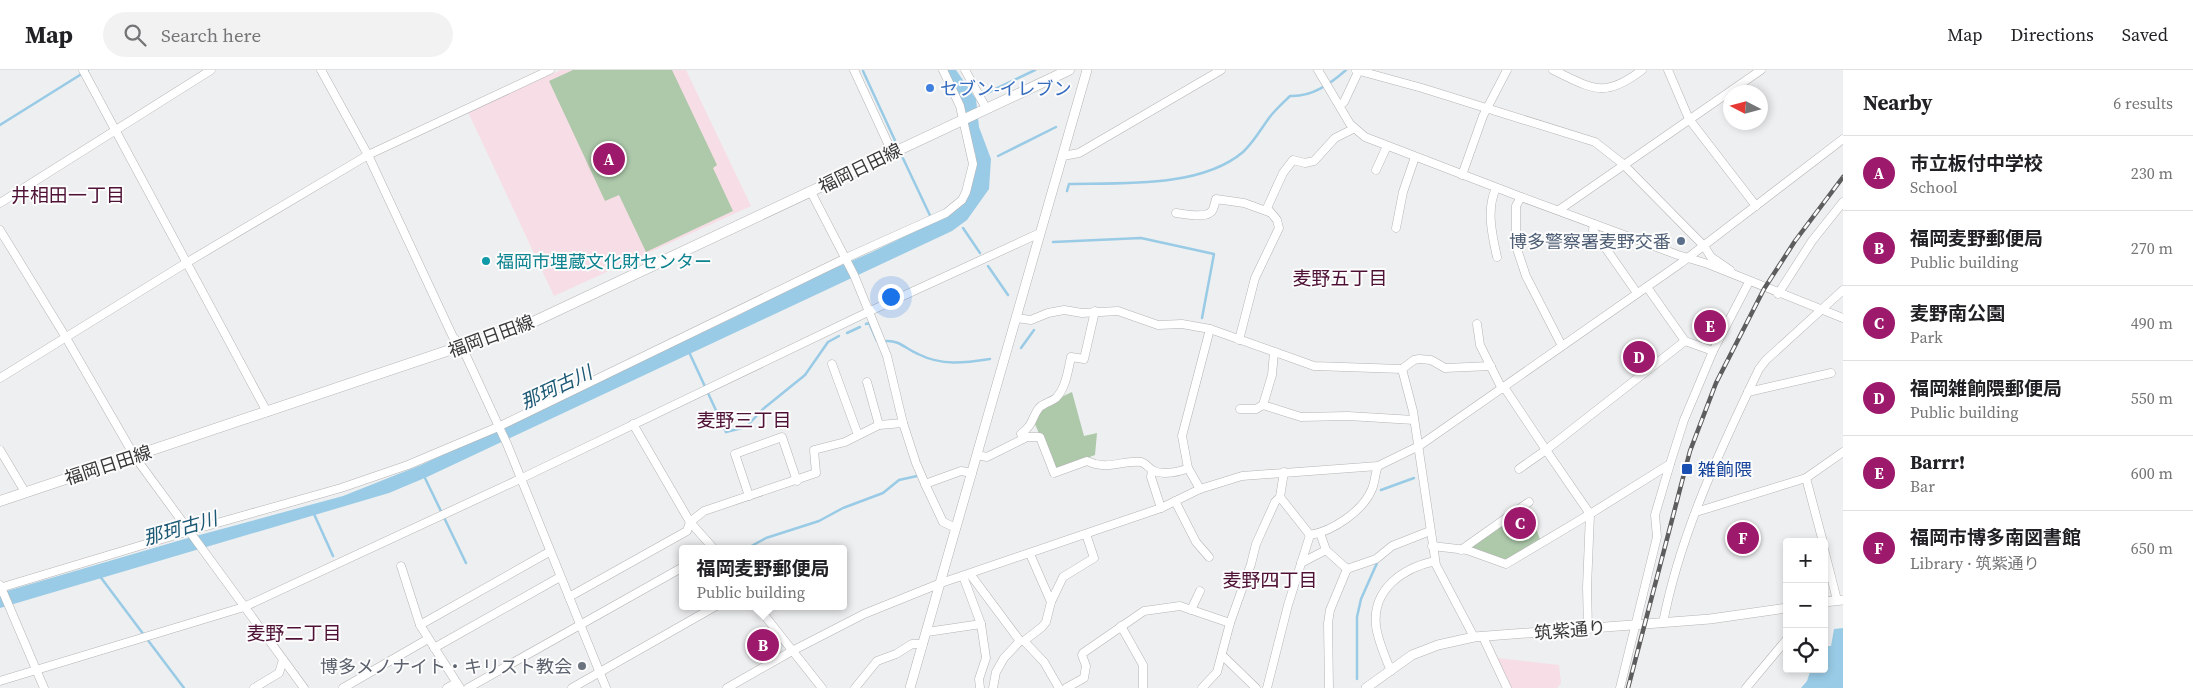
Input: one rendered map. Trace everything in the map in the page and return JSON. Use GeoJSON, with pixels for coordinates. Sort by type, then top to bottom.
{"type":"FeatureCollection","features":[{"type":"Feature","properties":{"kind":"main road"},"geometry":{"type":"LineString","coordinates":[[984,109],[1069,70]]}},
{"type":"Feature","properties":{"kind":"main road","name":"福岡日田線"},"geometry":{"type":"LineString","coordinates":[[0,500],[135,457],[533,322],[984,109]]}},
{"type":"Feature","properties":{"kind":"street"},"geometry":{"type":"LineString","coordinates":[[83,70],[267,412]]}},
{"type":"Feature","properties":{"kind":"street"},"geometry":{"type":"LineString","coordinates":[[0,203],[211,70]]}},
{"type":"Feature","properties":{"kind":"street"},"geometry":{"type":"LineString","coordinates":[[320,70],[368,155],[453,337],[462,347],[507,444],[549,552],[606,688]]}},
{"type":"Feature","properties":{"kind":"street"},"geometry":{"type":"LineString","coordinates":[[0,378],[65,336],[368,155],[550,70]]}},
{"type":"Feature","properties":{"kind":"street"},"geometry":{"type":"LineString","coordinates":[[854,70],[892,152]]}},
{"type":"Feature","properties":{"kind":"street"},"geometry":{"type":"LineString","coordinates":[[44,688],[0,587],[341,488],[408,465],[498,427],[846,258],[946,213],[962,200],[969,184],[972,164],[960,106],[943,70]]}},
{"type":"Feature","properties":{"kind":"street"},"geometry":{"type":"LineString","coordinates":[[966,70],[984,109]]}},
{"type":"Feature","properties":{"kind":"street"},"geometry":{"type":"LineString","coordinates":[[910,688],[1087,70]]}},
{"type":"Feature","properties":{"kind":"street"},"geometry":{"type":"LineString","coordinates":[[1063,156],[1079,153],[1221,70]]}},
{"type":"Feature","properties":{"kind":"street"},"geometry":{"type":"LineString","coordinates":[[1318,70],[1354,128],[1366,137],[1496,188],[1687,257],[1843,318]]}},
{"type":"Feature","properties":{"kind":"street"},"geometry":{"type":"LineString","coordinates":[[1340,105],[1344,102],[1358,70],[1590,140],[1622,164],[1704,246],[1711,257],[1749,282]]}},
{"type":"Feature","properties":{"kind":"street"},"geometry":{"type":"LineString","coordinates":[[1462,175],[1483,116],[1508,70]]}},
{"type":"Feature","properties":{"kind":"street"},"geometry":{"type":"LineString","coordinates":[[1553,70],[1590,87],[1608,89],[1626,82],[1642,70]]}},
{"type":"Feature","properties":{"kind":"street"},"geometry":{"type":"LineString","coordinates":[[1668,70],[1689,119],[1756,206]]}},
{"type":"Feature","properties":{"kind":"street"},"geometry":{"type":"LineString","coordinates":[[1559,210],[1622,164],[1761,70]]}},
{"type":"Feature","properties":{"kind":"street"},"geometry":{"type":"LineString","coordinates":[[1269,212],[1267,208],[1293,160],[1305,163],[1314,161],[1335,138],[1354,128]]}},
{"type":"Feature","properties":{"kind":"street"},"geometry":{"type":"LineString","coordinates":[[727,688],[792,651],[864,614],[941,583],[1161,508],[1200,489],[1242,476],[1378,466],[1419,446],[1704,246],[1843,138]]}},
{"type":"Feature","properties":{"kind":"street"},"geometry":{"type":"LineString","coordinates":[[1376,170],[1387,146]]}},
{"type":"Feature","properties":{"kind":"street"},"geometry":{"type":"LineString","coordinates":[[1396,228],[1403,192],[1415,157]]}},
{"type":"Feature","properties":{"kind":"street"},"geometry":{"type":"LineString","coordinates":[[1496,188],[1492,197],[1491,226],[1497,257]]}},
{"type":"Feature","properties":{"kind":"street"},"geometry":{"type":"LineString","coordinates":[[811,192],[854,275],[887,356],[903,422],[925,484],[943,522],[956,528]]}},
{"type":"Feature","properties":{"kind":"street"},"geometry":{"type":"LineString","coordinates":[[1521,197],[1516,206],[1516,246],[1526,276],[1562,346]]}},
{"type":"Feature","properties":{"kind":"street"},"geometry":{"type":"LineString","coordinates":[[1176,213],[1196,215],[1209,213],[1213,210],[1216,199],[1244,202],[1269,212],[1277,220],[1279,228],[1255,278],[1240,340]]}},
{"type":"Feature","properties":{"kind":"street"},"geometry":{"type":"LineString","coordinates":[[1778,294],[1812,241],[1843,202]]}},
{"type":"Feature","properties":{"kind":"street"},"geometry":{"type":"LineString","coordinates":[[1594,224],[1593,230],[1637,293]]}},
{"type":"Feature","properties":{"kind":"street"},"geometry":{"type":"LineString","coordinates":[[0,230],[65,336],[135,457],[304,688]]}},
{"type":"Feature","properties":{"kind":"street"},"geometry":{"type":"LineString","coordinates":[[0,681],[244,607],[520,479],[868,312],[1040,233]]}},
{"type":"Feature","properties":{"kind":"street"},"geometry":{"type":"LineString","coordinates":[[1620,688],[1657,537],[1655,515],[1670,464],[1684,420],[1712,351],[1749,282]]}},
{"type":"Feature","properties":{"kind":"street"},"geometry":{"type":"LineString","coordinates":[[1647,287],[1685,341],[1712,351]]}},
{"type":"Feature","properties":{"kind":"street"},"geometry":{"type":"LineString","coordinates":[[1663,623],[1670,589],[1696,512],[1748,392],[1766,360],[1843,290]]}},
{"type":"Feature","properties":{"kind":"street"},"geometry":{"type":"LineString","coordinates":[[1016,318],[1031,320],[1048,313],[1064,310],[1082,313],[1118,311],[1158,325],[1182,324],[1210,329],[1314,366],[1402,370],[1414,360],[1420,359],[1431,360],[1445,368],[1491,366]]}},
{"type":"Feature","properties":{"kind":"street"},"geometry":{"type":"LineString","coordinates":[[1023,439],[1021,434],[1030,426],[1039,409],[1046,402],[1055,399],[1062,390],[1071,357],[1084,359],[1095,311]]}},
{"type":"Feature","properties":{"kind":"street"},"geometry":{"type":"LineString","coordinates":[[1477,324],[1480,345],[1503,388],[1590,514],[1587,587],[1588,629]]}},
{"type":"Feature","properties":{"kind":"street"},"geometry":{"type":"LineString","coordinates":[[1200,489],[1188,468],[1182,436],[1210,329]]}},
{"type":"Feature","properties":{"kind":"street"},"geometry":{"type":"LineString","coordinates":[[1519,469],[1685,341]]}},
{"type":"Feature","properties":{"kind":"street"},"geometry":{"type":"LineString","coordinates":[[1240,409],[1256,409],[1263,405],[1272,375],[1274,352]]}},
{"type":"Feature","properties":{"kind":"street"},"geometry":{"type":"LineString","coordinates":[[832,364],[858,436]]}},
{"type":"Feature","properties":{"kind":"street"},"geometry":{"type":"LineString","coordinates":[[1402,370],[1419,446],[1435,561],[1507,688]]}},
{"type":"Feature","properties":{"kind":"street"},"geometry":{"type":"LineString","coordinates":[[1748,392],[1831,373]]}},
{"type":"Feature","properties":{"kind":"street"},"geometry":{"type":"LineString","coordinates":[[866,382],[879,425]]}},
{"type":"Feature","properties":{"kind":"street"},"geometry":{"type":"LineString","coordinates":[[1263,405],[1301,417],[1348,416],[1414,420]]}},
{"type":"Feature","properties":{"kind":"street"},"geometry":{"type":"LineString","coordinates":[[569,597],[688,531],[690,522],[704,511],[816,474],[814,450],[845,442],[879,425],[903,422]]}},
{"type":"Feature","properties":{"kind":"street"},"geometry":{"type":"LineString","coordinates":[[633,424],[690,522],[710,545]]}},
{"type":"Feature","properties":{"kind":"street"},"geometry":{"type":"LineString","coordinates":[[750,496],[735,454],[782,437],[797,481]]}},
{"type":"Feature","properties":{"kind":"street"},"geometry":{"type":"LineString","coordinates":[[977,455],[987,457],[1023,439],[1040,437],[1054,473],[1087,461],[1108,466],[1142,462],[1152,470],[1173,472],[1188,468]]}},
{"type":"Feature","properties":{"kind":"street"},"geometry":{"type":"LineString","coordinates":[[0,450],[25,492]]}},
{"type":"Feature","properties":{"kind":"street"},"geometry":{"type":"LineString","coordinates":[[1696,512],[1806,478],[1843,452]]}},
{"type":"Feature","properties":{"kind":"street"},"geometry":{"type":"LineString","coordinates":[[1432,546],[1461,550],[1506,564],[1670,464]]}},
{"type":"Feature","properties":{"kind":"street"},"geometry":{"type":"LineString","coordinates":[[1310,535],[1320,534],[1344,520],[1365,503],[1373,487],[1378,466]]}},
{"type":"Feature","properties":{"kind":"street"},"geometry":{"type":"LineString","coordinates":[[1152,470],[1151,478],[1161,508]]}},
{"type":"Feature","properties":{"kind":"street"},"geometry":{"type":"LineString","coordinates":[[925,484],[961,471],[972,473]]}},
{"type":"Feature","properties":{"kind":"street"},"geometry":{"type":"LineString","coordinates":[[1202,688],[1217,672],[1230,623],[1256,544],[1275,502],[1280,497],[1284,472]]}},
{"type":"Feature","properties":{"kind":"street"},"geometry":{"type":"LineString","coordinates":[[1806,478],[1821,538]]}},
{"type":"Feature","properties":{"kind":"street"},"geometry":{"type":"LineString","coordinates":[[1280,497],[1310,535]]}},
{"type":"Feature","properties":{"kind":"street"},"geometry":{"type":"LineString","coordinates":[[1175,501],[1196,542],[1209,557]]}},
{"type":"Feature","properties":{"kind":"street"},"geometry":{"type":"LineString","coordinates":[[1461,550],[1529,502]]}},
{"type":"Feature","properties":{"kind":"street"},"geometry":{"type":"LineString","coordinates":[[1329,688],[1328,623],[1330,610],[1347,569],[1376,559],[1392,546],[1430,530]]}},
{"type":"Feature","properties":{"kind":"street"},"geometry":{"type":"LineString","coordinates":[[1001,688],[994,684],[996,672],[1004,658],[1022,641],[1042,627],[1063,577],[1094,558],[1086,534]]}},
{"type":"Feature","properties":{"kind":"street"},"geometry":{"type":"LineString","coordinates":[[1320,534],[1326,550],[1347,569]]}},
{"type":"Feature","properties":{"kind":"street"},"geometry":{"type":"LineString","coordinates":[[1267,688],[1288,605],[1310,535]]}},
{"type":"Feature","properties":{"kind":"street"},"geometry":{"type":"LineString","coordinates":[[1301,563],[1326,550]]}},
{"type":"Feature","properties":{"kind":"street"},"geometry":{"type":"LineString","coordinates":[[420,625],[549,552]]}},
{"type":"Feature","properties":{"kind":"street"},"geometry":{"type":"LineString","coordinates":[[1030,554],[1051,602]]}},
{"type":"Feature","properties":{"kind":"street"},"geometry":{"type":"LineString","coordinates":[[1391,670],[1376,629],[1379,604],[1386,586],[1400,575],[1435,561]]}},
{"type":"Feature","properties":{"kind":"street"},"geometry":{"type":"LineString","coordinates":[[1828,562],[1840,600]]}},
{"type":"Feature","properties":{"kind":"street"},"geometry":{"type":"LineString","coordinates":[[401,566],[420,625],[458,685],[447,688]]}},
{"type":"Feature","properties":{"kind":"street"},"geometry":{"type":"LineString","coordinates":[[468,688],[679,569]]}},
{"type":"Feature","properties":{"kind":"street"},"geometry":{"type":"LineString","coordinates":[[967,575],[981,624],[986,658],[979,679],[980,688]]}},
{"type":"Feature","properties":{"kind":"street"},"geometry":{"type":"LineString","coordinates":[[967,575],[1022,641],[1044,662],[1059,688]]}},
{"type":"Feature","properties":{"kind":"street"},"geometry":{"type":"LineString","coordinates":[[434,648],[560,577]]}},
{"type":"Feature","properties":{"kind":"street"},"geometry":{"type":"LineString","coordinates":[[1191,610],[1200,590]]}},
{"type":"Feature","properties":{"kind":"street"},"geometry":{"type":"LineString","coordinates":[[1066,688],[1084,678],[1086,672],[1083,653],[1144,611],[1180,606],[1230,623]]}},
{"type":"Feature","properties":{"kind":"street","name":"筑紫通り"},"geometry":{"type":"LineString","coordinates":[[1366,688],[1412,655],[1426,649],[1478,637],[1710,619],[1783,609]]}},
{"type":"Feature","properties":{"kind":"street"},"geometry":{"type":"LineString","coordinates":[[572,688],[709,610]]}},
{"type":"Feature","properties":{"kind":"street"},"geometry":{"type":"LineString","coordinates":[[760,610],[822,688]]}},
{"type":"Feature","properties":{"kind":"street"},"geometry":{"type":"LineString","coordinates":[[927,632],[981,624]]}},
{"type":"Feature","properties":{"kind":"street"},"geometry":{"type":"LineString","coordinates":[[1121,626],[1143,665],[1143,688]]}},
{"type":"Feature","properties":{"kind":"street"},"geometry":{"type":"LineString","coordinates":[[343,688],[428,639]]}},
{"type":"Feature","properties":{"kind":"street"},"geometry":{"type":"LineString","coordinates":[[855,688],[877,661],[896,654],[912,644],[923,644]]}},
{"type":"Feature","properties":{"kind":"street"},"geometry":{"type":"LineString","coordinates":[[1746,688],[1783,644]]}},
{"type":"Feature","properties":{"kind":"street"},"geometry":{"type":"LineString","coordinates":[[1222,654],[1256,688]]}},
{"type":"Feature","properties":{"kind":"street"},"geometry":{"type":"LineString","coordinates":[[254,688],[279,673],[283,660]]}},
{"type":"Feature","properties":{"kind":"shaded area"},"geometry":{"type":"Polygon","coordinates":[[[561,70],[686,70],[751,206],[554,296],[468,112],[561,70]]]}},
{"type":"Feature","properties":{"kind":"shaded area"},"geometry":{"type":"Polygon","coordinates":[[[1498,658],[1559,665],[1561,683],[1557,688],[1510,688],[1496,660],[1498,658]]]}},
{"type":"Feature","properties":{"kind":"green space"},"geometry":{"type":"Polygon","coordinates":[[[573,70],[672,70],[717,165],[713,168],[733,211],[646,252],[619,195],[605,201],[549,81],[573,70]]]}},
{"type":"Feature","properties":{"kind":"green space"},"geometry":{"type":"Polygon","coordinates":[[[1072,392],[1084,436],[1097,433],[1095,455],[1058,469],[1054,467],[1034,422],[1045,406],[1072,392]]]}},
{"type":"Feature","properties":{"kind":"green space"},"geometry":{"type":"Polygon","coordinates":[[[1528,507],[1540,539],[1505,560],[1471,548],[1528,507]]]}},
{"type":"Feature","properties":{"kind":"water"},"geometry":{"type":"Polygon","coordinates":[[[945,70],[956,70],[976,99],[979,127],[991,159],[989,189],[967,220],[952,231],[427,477],[389,493],[0,608],[0,593],[181,540],[343,496],[421,465],[737,316],[802,282],[870,253],[945,217],[957,209],[967,197],[972,185],[976,156],[945,70]]]}},
{"type":"Feature","properties":{"kind":"water"},"geometry":{"type":"Polygon","coordinates":[[[1843,628],[1843,688],[1801,688],[1807,681],[1810,673],[1828,673],[1828,646],[1831,646],[1834,629],[1843,628]]]}},
{"type":"Feature","properties":{"kind":"waterway"},"geometry":{"type":"LineString","coordinates":[[0,125],[88,70]]}},
{"type":"Feature","properties":{"kind":"waterway"},"geometry":{"type":"LineString","coordinates":[[985,94],[1035,70]]}},
{"type":"Feature","properties":{"kind":"waterway"},"geometry":{"type":"LineString","coordinates":[[1067,191],[1069,184],[1136,183],[1183,178],[1226,164],[1247,148],[1271,115],[1290,96],[1298,96],[1320,89],[1346,70]]}},
{"type":"Feature","properties":{"kind":"waterway"},"geometry":{"type":"LineString","coordinates":[[863,71],[898,147]]}},
{"type":"Feature","properties":{"kind":"waterway"},"geometry":{"type":"LineString","coordinates":[[998,156],[1056,127]]}},
{"type":"Feature","properties":{"kind":"waterway"},"geometry":{"type":"LineString","coordinates":[[900,152],[935,226]]}},
{"type":"Feature","properties":{"kind":"waterway"},"geometry":{"type":"LineString","coordinates":[[963,228],[980,253]]}},
{"type":"Feature","properties":{"kind":"waterway"},"geometry":{"type":"LineString","coordinates":[[1053,242],[1141,238],[1214,254],[1202,318]]}},
{"type":"Feature","properties":{"kind":"waterway"},"geometry":{"type":"LineString","coordinates":[[988,266],[1008,295]]}},
{"type":"Feature","properties":{"kind":"waterway"},"geometry":{"type":"LineString","coordinates":[[866,324],[869,323],[877,341]]}},
{"type":"Feature","properties":{"kind":"waterway"},"geometry":{"type":"LineString","coordinates":[[847,333],[860,327]]}},
{"type":"Feature","properties":{"kind":"waterway"},"geometry":{"type":"LineString","coordinates":[[1021,348],[1034,330]]}},
{"type":"Feature","properties":{"kind":"waterway"},"geometry":{"type":"LineString","coordinates":[[726,432],[746,427],[763,409],[805,375],[828,342],[839,336]]}},
{"type":"Feature","properties":{"kind":"waterway"},"geometry":{"type":"LineString","coordinates":[[886,341],[899,343],[927,358],[944,362],[953,363],[990,359]]}},
{"type":"Feature","properties":{"kind":"waterway"},"geometry":{"type":"LineString","coordinates":[[689,352],[726,432]]}},
{"type":"Feature","properties":{"kind":"waterway"},"geometry":{"type":"LineString","coordinates":[[424,476],[466,563]]}},
{"type":"Feature","properties":{"kind":"waterway"},"geometry":{"type":"LineString","coordinates":[[753,545],[766,538],[819,521],[843,508],[883,493],[899,480],[917,476]]}},
{"type":"Feature","properties":{"kind":"waterway"},"geometry":{"type":"LineString","coordinates":[[1381,490],[1414,478]]}},
{"type":"Feature","properties":{"kind":"waterway"},"geometry":{"type":"LineString","coordinates":[[314,514],[333,556]]}},
{"type":"Feature","properties":{"kind":"waterway"},"geometry":{"type":"LineString","coordinates":[[1357,679],[1357,617],[1361,599],[1377,563]]}},
{"type":"Feature","properties":{"kind":"waterway"},"geometry":{"type":"LineString","coordinates":[[99,575],[144,635]]}},
{"type":"Feature","properties":{"kind":"waterway"},"geometry":{"type":"LineString","coordinates":[[147,639],[184,688]]}},
{"type":"Feature","properties":{"kind":"railway"},"geometry":{"type":"LineString","coordinates":[[1628,688],[1690,451],[1716,383],[1764,289],[1795,241],[1843,177]]}},
{"type":"Feature","properties":{"kind":"place","name":"セブン-イレブン"},"geometry":{"type":"Point","coordinates":[930,88]}},
{"type":"Feature","properties":{"kind":"place","name":"市立板付中学校"},"geometry":{"type":"Point","coordinates":[609,159]}},
{"type":"Feature","properties":{"kind":"place","name":"博多警察署麦野交番"},"geometry":{"type":"Point","coordinates":[1681,241]}},
{"type":"Feature","properties":{"kind":"place","name":"福岡市埋蔵文化財センター"},"geometry":{"type":"Point","coordinates":[486,261]}},
{"type":"Feature","properties":{"kind":"place","name":"Barrr!"},"geometry":{"type":"Point","coordinates":[1710,326]}},
{"type":"Feature","properties":{"kind":"place","name":"福岡雑餉隈郵便局"},"geometry":{"type":"Point","coordinates":[1639,357]}},
{"type":"Feature","properties":{"kind":"place","name":"雑餉隈"},"geometry":{"type":"Point","coordinates":[1687,469]}},
{"type":"Feature","properties":{"kind":"place","name":"麦野南公園"},"geometry":{"type":"Point","coordinates":[1520,523]}},
{"type":"Feature","properties":{"kind":"place","name":"福岡市博多南図書館"},"geometry":{"type":"Point","coordinates":[1743,538]}},
{"type":"Feature","properties":{"kind":"place","name":"福岡麦野郵便局"},"geometry":{"type":"Point","coordinates":[763,645]}},
{"type":"Feature","properties":{"kind":"place","name":"博多メノナイト・キリスト教会"},"geometry":{"type":"Point","coordinates":[582,666]}},
{"type":"Feature","properties":{"kind":"district","name":"井相田一丁目"},"geometry":{"type":"Point","coordinates":[68,195]}},
{"type":"Feature","properties":{"kind":"district","name":"麦野五丁目"},"geometry":{"type":"Point","coordinates":[1340,278]}},
{"type":"Feature","properties":{"kind":"district","name":"麦野三丁目"},"geometry":{"type":"Point","coordinates":[744,420]}},
{"type":"Feature","properties":{"kind":"district","name":"麦野四丁目"},"geometry":{"type":"Point","coordinates":[1270,580]}},
{"type":"Feature","properties":{"kind":"district","name":"麦野二丁目"},"geometry":{"type":"Point","coordinates":[294,633]}},
{"type":"Feature","properties":{"kind":"water label","name":"那珂古川"},"geometry":{"type":"Point","coordinates":[556,387]}},
{"type":"Feature","properties":{"kind":"water label","name":"那珂古川"},"geometry":{"type":"Point","coordinates":[180,528]}}]}
